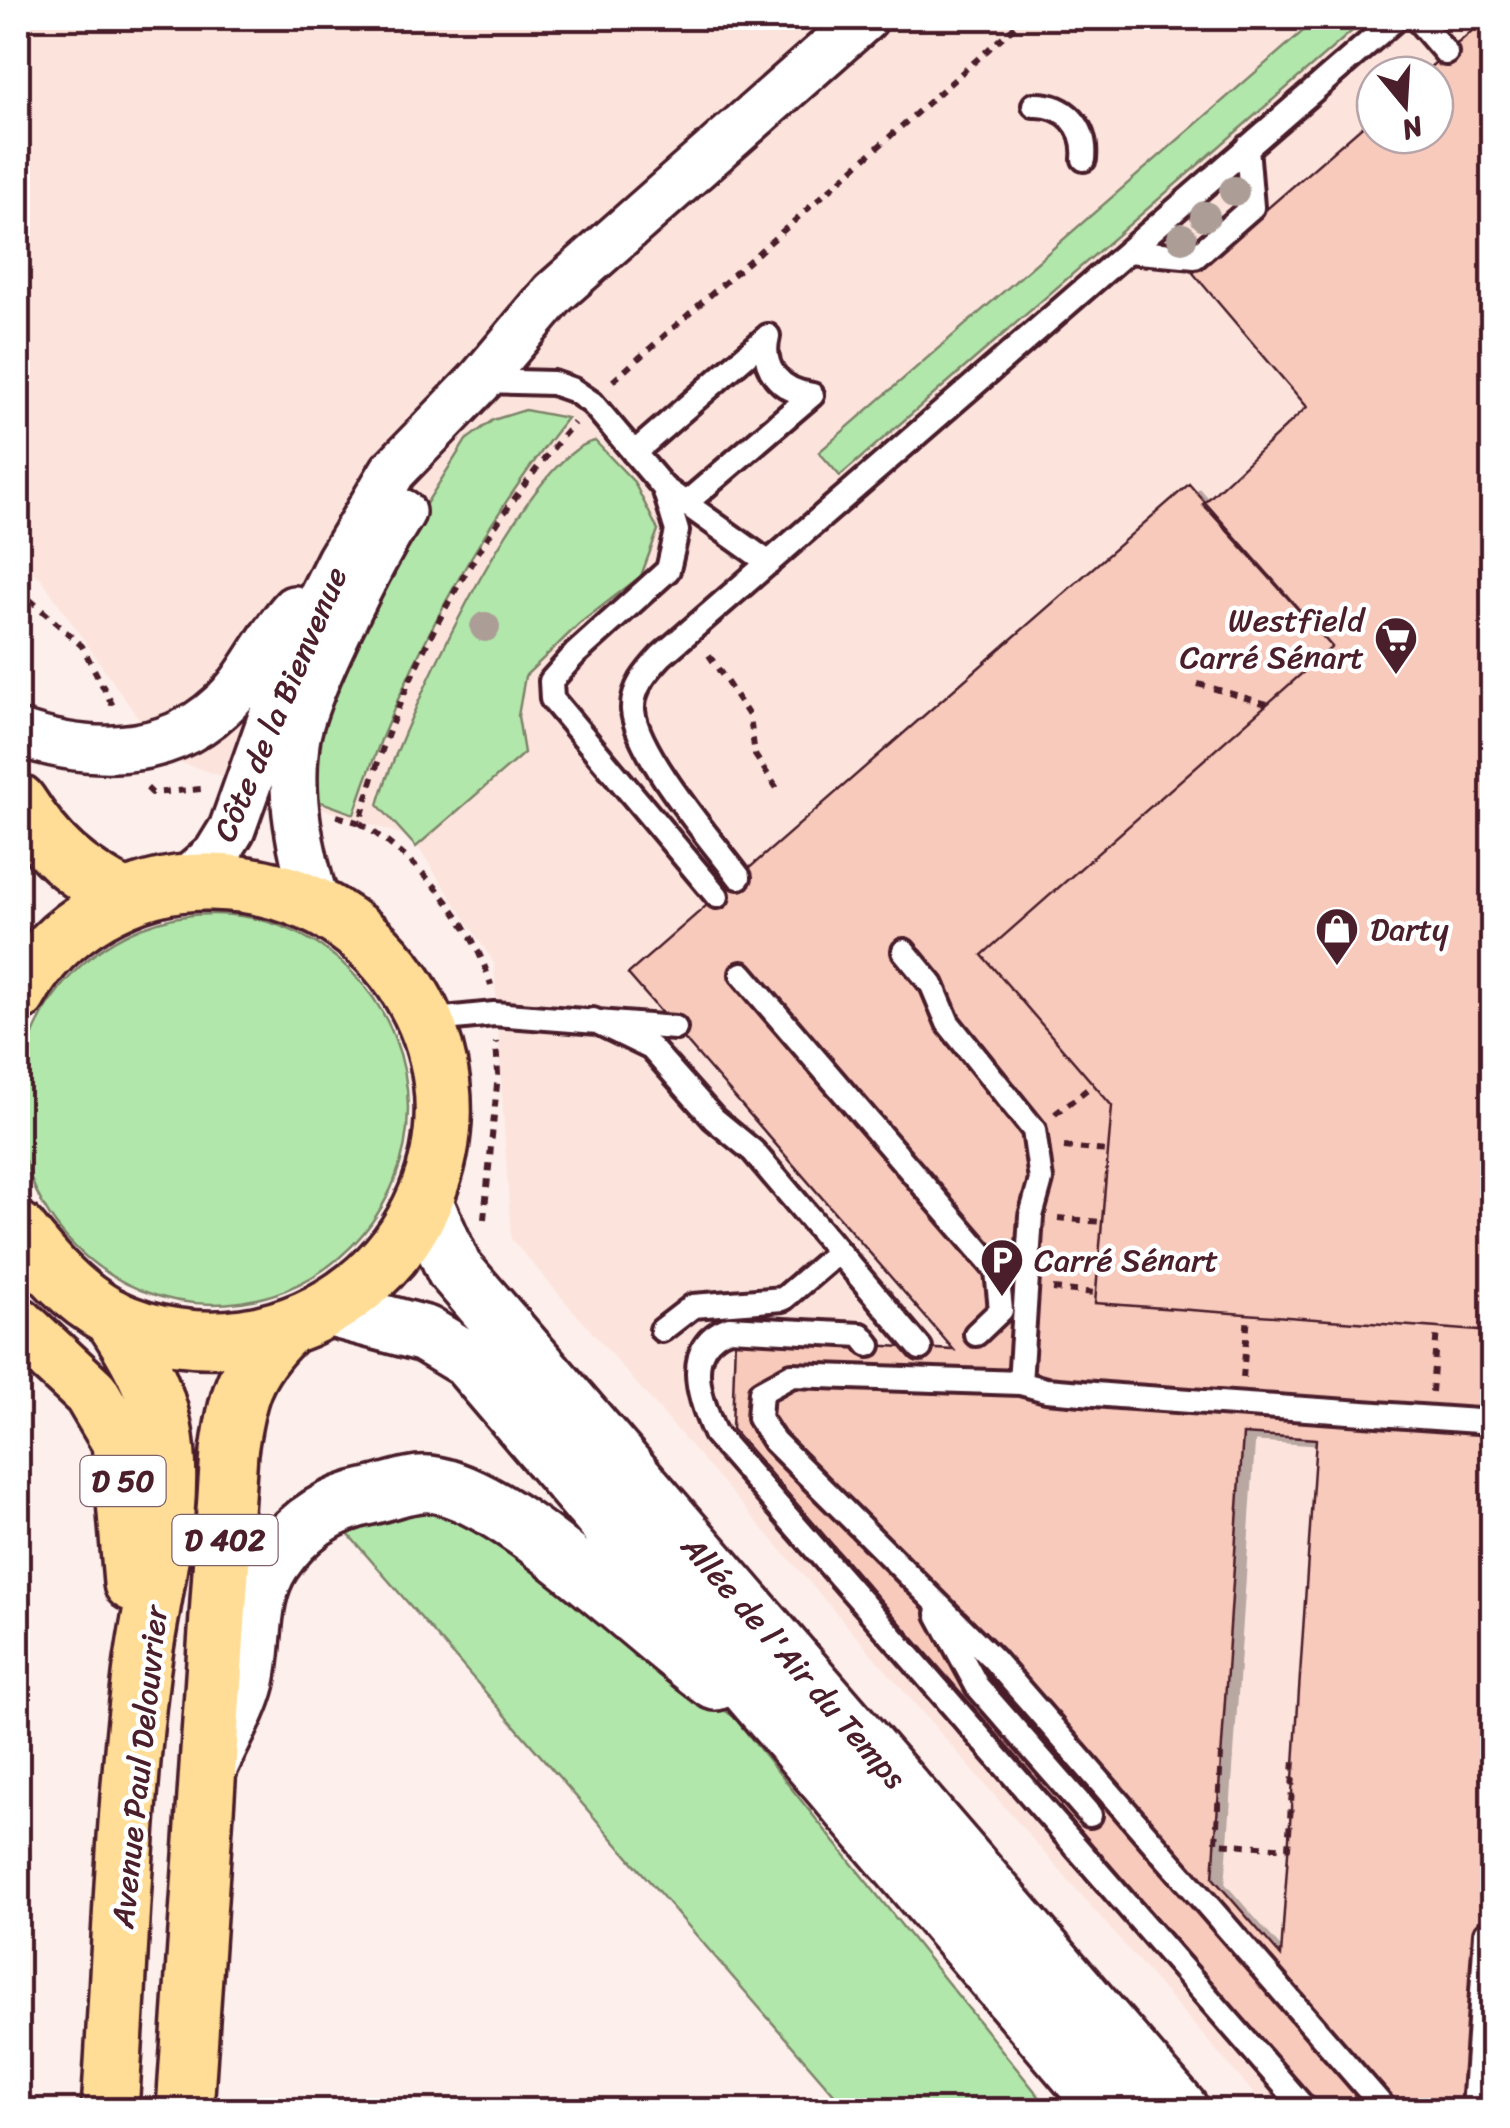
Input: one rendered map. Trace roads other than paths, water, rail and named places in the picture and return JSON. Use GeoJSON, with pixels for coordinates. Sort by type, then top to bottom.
{"type":"FeatureCollection","features":[{"type":"Feature","properties":{"kind":"main road"},"geometry":{"type":"LineString","coordinates":[[18,802],[43,842],[86,878],[124,898]]}},
{"type":"Feature","properties":{"kind":"main road","name":"Avenue Paul Delouvrier"},"geometry":{"type":"LineString","coordinates":[[21,964],[124,898],[186,881],[252,882],[316,903],[374,943],[417,999],[441,1064],[444,1135],[425,1203],[386,1264],[254,1360],[237,1399],[229,1452],[185,2110]]}},
{"type":"Feature","properties":{"kind":"main road"},"geometry":{"type":"LineString","coordinates":[[18,1230],[56,1278],[112,1317],[164,1335],[220,1340],[307,1320]]}},
{"type":"Feature","properties":{"kind":"main road","name":"Avenue Paul Delouvrier"},"geometry":{"type":"LineString","coordinates":[[110,2110],[141,1676],[157,1582],[165,1501],[164,1429],[135,1351],[112,1317]]}},
{"type":"Feature","properties":{"kind":"main road","name":"D 50"},"geometry":{"type":"LineString","coordinates":[[18,1324],[91,1393],[120,1442],[141,1676]]}},
{"type":"Feature","properties":{"kind":"street","name":"Côte de la Bienvenue"},"geometry":{"type":"LineString","coordinates":[[186,881],[216,855],[232,829],[297,646],[340,560],[392,471],[480,382],[554,292],[865,18]]}},
{"type":"Feature","properties":{"kind":"street","name":"Côte de la Bienvenue"},"geometry":{"type":"LineString","coordinates":[[316,903],[298,841],[296,741],[326,662],[394,524],[480,382]]}},
{"type":"Feature","properties":{"kind":"street"},"geometry":{"type":"LineString","coordinates":[[18,733],[57,746],[94,752],[164,740],[198,724],[222,707],[287,616],[340,560]]}},
{"type":"Feature","properties":{"kind":"street","name":"Allée de l'Air du Temps"},"geometry":{"type":"LineString","coordinates":[[425,1203],[454,1269],[1180,2110]]}},
{"type":"Feature","properties":{"kind":"street","name":"Allée de l'Air du Temps"},"geometry":{"type":"LineString","coordinates":[[307,1320],[425,1334],[468,1360],[1110,2110]]}},
{"type":"Feature","properties":{"kind":"street"},"geometry":{"type":"LineString","coordinates":[[209,1766],[247,1683],[257,1600],[271,1564],[301,1529],[338,1502],[427,1484],[471,1496],[519,1524],[668,1649],[781,1726]]}},
{"type":"Feature","properties":{"kind":"lane"},"geometry":{"type":"LineString","coordinates":[[740,877],[656,762],[633,709],[640,679],[661,656],[1397,18]]}},
{"type":"Feature","properties":{"kind":"lane"},"geometry":{"type":"LineString","coordinates":[[1416,18],[1446,53]]}},
{"type":"Feature","properties":{"kind":"lane"},"geometry":{"type":"LineString","coordinates":[[1034,105],[1050,106],[1073,119],[1082,136],[1084,158]]}},
{"type":"Feature","properties":{"kind":"lane"},"geometry":{"type":"LineString","coordinates":[[1128,251],[1194,257],[1252,207],[1247,148]]}},
{"type":"Feature","properties":{"kind":"lane"},"geometry":{"type":"LineString","coordinates":[[634,453],[768,336],[767,359],[775,377],[788,389],[812,395],[686,503]]}},
{"type":"Feature","properties":{"kind":"lane"},"geometry":{"type":"LineString","coordinates":[[480,382],[553,382],[574,390],[592,403],[664,488],[768,563]]}},
{"type":"Feature","properties":{"kind":"lane"},"geometry":{"type":"LineString","coordinates":[[664,488],[677,531],[668,570],[575,654],[551,682],[552,699],[717,896]]}},
{"type":"Feature","properties":{"kind":"lane"},"geometry":{"type":"LineString","coordinates":[[904,951],[932,985],[948,1023],[1035,1138],[1041,1180],[1032,1216],[1020,1383]]}},
{"type":"Feature","properties":{"kind":"lane"},"geometry":{"type":"LineString","coordinates":[[742,974],[797,1043],[997,1271],[1002,1310],[976,1334]]}},
{"type":"Feature","properties":{"kind":"lane"},"geometry":{"type":"LineString","coordinates":[[425,1021],[494,1014],[676,1028]]}},
{"type":"Feature","properties":{"kind":"lane"},"geometry":{"type":"LineString","coordinates":[[593,1020],[651,1048],[714,1118],[753,1151],[920,1348]]}},
{"type":"Feature","properties":{"kind":"lane"},"geometry":{"type":"LineString","coordinates":[[662,1330],[693,1306],[714,1301],[768,1302],[796,1291],[838,1252]]}},
{"type":"Feature","properties":{"kind":"lane"},"geometry":{"type":"LineString","coordinates":[[869,1345],[861,1335],[729,1328],[715,1333],[697,1363],[700,1394],[716,1434],[1306,2110]]}},
{"type":"Feature","properties":{"kind":"lane"},"geometry":{"type":"LineString","coordinates":[[1386,2110],[994,1660],[764,1428],[761,1392],[792,1375],[1020,1383],[1046,1390],[1492,1422]]}},
{"type":"Feature","properties":{"kind":"lane"},"geometry":{"type":"LineString","coordinates":[[926,1594],[977,1686],[1090,1816]]}},
{"type":"Feature","properties":{"kind":"lane"},"geometry":{"type":"LineString","coordinates":[[1474,2110],[1486,1933]]}},
{"type":"Feature","properties":{"kind":"place","name":"Westfield Carré Sénart"},"geometry":{"type":"Point","coordinates":[1396,676]}},
{"type":"Feature","properties":{"kind":"place","name":"Darty"},"geometry":{"type":"Point","coordinates":[1337,967]}},
{"type":"Feature","properties":{"kind":"place","name":"Carré Sénart"},"geometry":{"type":"Point","coordinates":[1002,1298]}}]}
